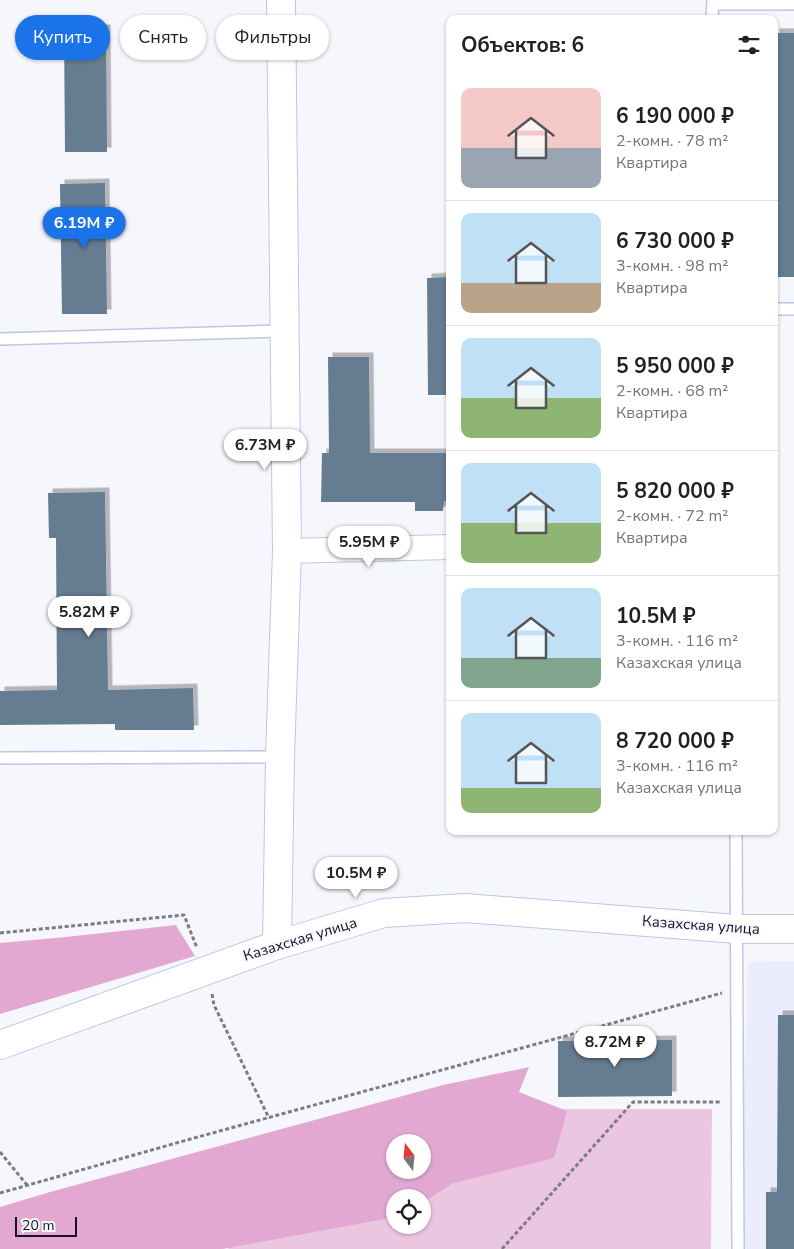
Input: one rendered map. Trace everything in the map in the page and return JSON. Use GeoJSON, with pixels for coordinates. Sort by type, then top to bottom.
{"type":"FeatureCollection","features":[{"type":"Feature","properties":{"kind":"street"},"geometry":{"type":"LineString","coordinates":[[277,945],[280,757],[287,551],[281,0]]}},
{"type":"Feature","properties":{"kind":"street"},"geometry":{"type":"LineString","coordinates":[[287,551],[446,547]]}},
{"type":"Feature","properties":{"kind":"street","name":"Казахская улица"},"geometry":{"type":"LineString","coordinates":[[0,1045],[277,945],[384,913],[465,908],[737,929],[794,929]]}},
{"type":"Feature","properties":{"kind":"lane"},"geometry":{"type":"LineString","coordinates":[[712,15],[713,2],[794,4]]}},
{"type":"Feature","properties":{"kind":"lane"},"geometry":{"type":"LineString","coordinates":[[778,309],[794,308]]}},
{"type":"Feature","properties":{"kind":"lane"},"geometry":{"type":"LineString","coordinates":[[0,339],[285,331]]}},
{"type":"Feature","properties":{"kind":"lane"},"geometry":{"type":"LineString","coordinates":[[0,758],[280,757]]}},
{"type":"Feature","properties":{"kind":"lane"},"geometry":{"type":"LineString","coordinates":[[736,835],[738,1249]]}},
{"type":"Feature","properties":{"kind":"path"},"geometry":{"type":"LineString","coordinates":[[0,933],[184,915],[206,970],[214,1005],[269,1118]]}},
{"type":"Feature","properties":{"kind":"path"},"geometry":{"type":"LineString","coordinates":[[0,1193],[720,993],[738,990]]}},
{"type":"Feature","properties":{"kind":"path"},"geometry":{"type":"LineString","coordinates":[[502,1249],[633,1102],[738,1102]]}},
{"type":"Feature","properties":{"kind":"path"},"geometry":{"type":"LineString","coordinates":[[0,1152],[27,1185]]}},
{"type":"Feature","properties":{"kind":"shaded area"},"geometry":{"type":"Polygon","coordinates":[[[176,925],[195,956],[0,1014],[0,943],[176,925]]]}},
{"type":"Feature","properties":{"kind":"shaded area"},"geometry":{"type":"Polygon","coordinates":[[[794,961],[794,1249],[739,1249],[748,962],[794,961]]]}},
{"type":"Feature","properties":{"kind":"shaded area"},"geometry":{"type":"Polygon","coordinates":[[[529,1067],[519,1092],[567,1111],[554,1158],[453,1183],[431,1198],[431,1189],[386,1189],[386,1219],[223,1249],[0,1249],[0,1207],[443,1085],[529,1067]]]}},
{"type":"Feature","properties":{"kind":"shaded area"},"geometry":{"type":"Polygon","coordinates":[[[511,1079],[530,1109],[712,1109],[711,1249],[228,1249],[228,1161],[511,1079]]]}},
{"type":"Feature","properties":{"kind":"building"},"geometry":{"type":"Polygon","coordinates":[[[778,33],[794,33],[794,277],[778,277],[778,33]]]}},
{"type":"Feature","properties":{"kind":"building"},"geometry":{"type":"Polygon","coordinates":[[[64,60],[106,60],[107,152],[65,152],[64,60]]]}},
{"type":"Feature","properties":{"kind":"building"},"geometry":{"type":"Polygon","coordinates":[[[105,183],[107,314],[62,314],[60,184],[105,183]]]}},
{"type":"Feature","properties":{"kind":"building"},"geometry":{"type":"Polygon","coordinates":[[[446,277],[446,395],[428,395],[427,278],[446,277]]]}},
{"type":"Feature","properties":{"kind":"building"},"geometry":{"type":"Polygon","coordinates":[[[328,357],[369,357],[370,453],[446,453],[446,501],[444,501],[443,511],[415,511],[415,502],[321,502],[322,453],[329,453],[328,357]]]}},
{"type":"Feature","properties":{"kind":"building"},"geometry":{"type":"Polygon","coordinates":[[[105,492],[108,690],[193,688],[194,730],[115,730],[115,724],[0,725],[0,691],[57,690],[56,538],[49,538],[48,493],[105,492]]]}},
{"type":"Feature","properties":{"kind":"building"},"geometry":{"type":"Polygon","coordinates":[[[778,1015],[794,1015],[794,1249],[766,1249],[766,1192],[777,1192],[778,1015]]]}},
{"type":"Feature","properties":{"kind":"building"},"geometry":{"type":"Polygon","coordinates":[[[672,1040],[672,1096],[558,1097],[558,1041],[672,1040]]]}}]}
